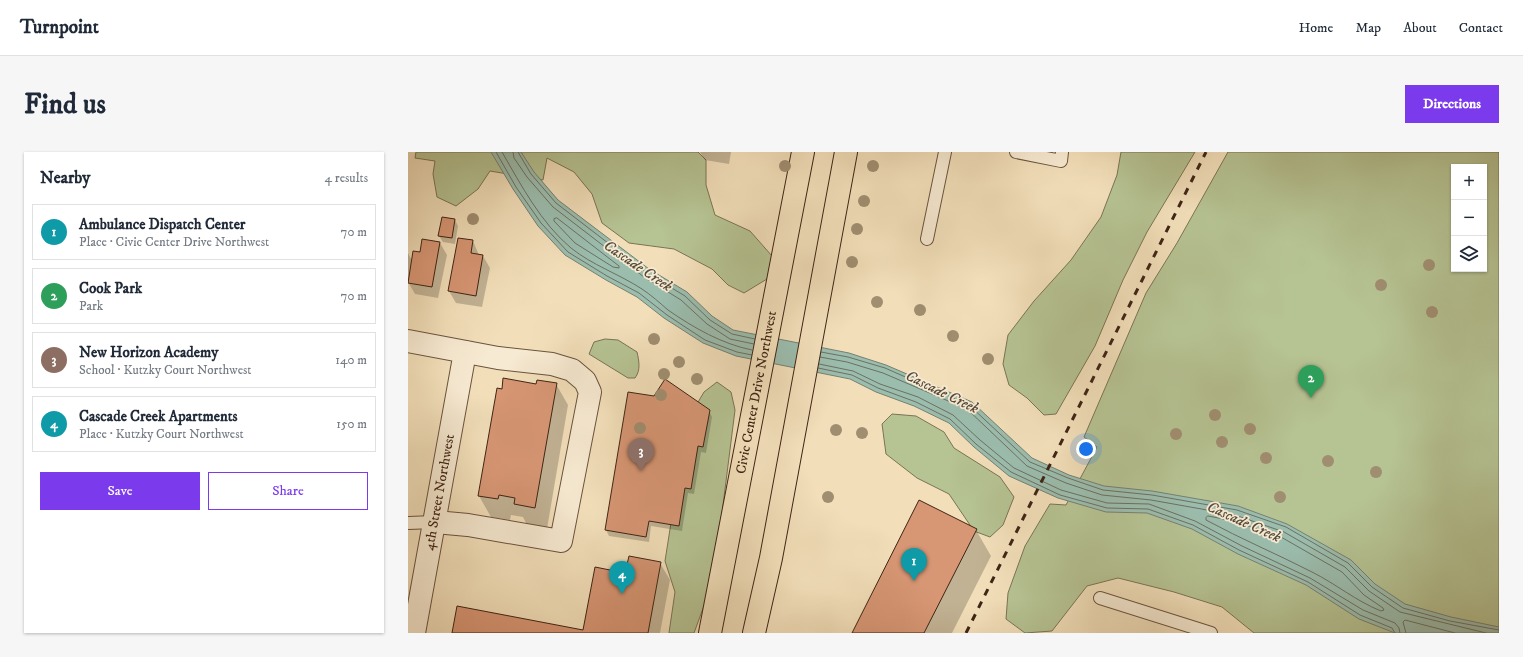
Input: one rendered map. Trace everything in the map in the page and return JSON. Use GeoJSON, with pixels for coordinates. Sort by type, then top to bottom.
{"type":"FeatureCollection","features":[{"type":"Feature","properties":{"kind":"main road","name":"Civic Center Drive Northwest"},"geometry":{"type":"LineString","coordinates":[[710,633],[803,152]]}},
{"type":"Feature","properties":{"kind":"main road"},"geometry":{"type":"LineString","coordinates":[[754,633],[771,558],[846,152]]}},
{"type":"Feature","properties":{"kind":"street"},"geometry":{"type":"LineString","coordinates":[[408,341],[465,352],[552,364],[572,370],[585,381],[590,392],[561,541],[468,525],[436,522]]}},
{"type":"Feature","properties":{"kind":"street","name":"4th Street Northwest"},"geometry":{"type":"LineString","coordinates":[[414,633],[436,522],[465,352]]}},
{"type":"Feature","properties":{"kind":"lane"},"geometry":{"type":"LineString","coordinates":[[927,239],[945,152]]}},
{"type":"Feature","properties":{"kind":"lane"},"geometry":{"type":"LineString","coordinates":[[1016,152],[1061,161],[1062,152]]}},
{"type":"Feature","properties":{"kind":"lane"},"geometry":{"type":"LineString","coordinates":[[408,523],[436,522]]}},
{"type":"Feature","properties":{"kind":"lane"},"geometry":{"type":"LineString","coordinates":[[1100,598],[1211,633]]}},
{"type":"Feature","properties":{"kind":"green space"},"geometry":{"type":"Polygon","coordinates":[[[416,152],[698,152],[706,160],[706,185],[715,215],[750,231],[772,256],[767,279],[744,293],[728,285],[712,269],[674,249],[629,243],[602,223],[592,194],[574,172],[547,158],[543,180],[490,171],[478,189],[456,206],[437,197],[433,174],[435,161],[415,158],[416,152]]]}},
{"type":"Feature","properties":{"kind":"green space"},"geometry":{"type":"Polygon","coordinates":[[[1121,152],[1195,152],[1147,232],[1123,280],[1095,346],[1056,414],[1044,415],[1027,398],[1009,385],[1003,364],[1008,335],[1034,301],[1071,260],[1101,217],[1117,175],[1121,152]]]}},
{"type":"Feature","properties":{"kind":"green space"},"geometry":{"type":"Polygon","coordinates":[[[1228,152],[1499,152],[1499,633],[1254,633],[1222,607],[1174,592],[1118,578],[1087,586],[1052,631],[1025,633],[1006,619],[1008,593],[1025,546],[1050,504],[1066,505],[1097,447],[1084,437],[1146,293],[1177,243],[1228,152]]]}},
{"type":"Feature","properties":{"kind":"green space"},"geometry":{"type":"Polygon","coordinates":[[[605,339],[618,340],[637,352],[639,369],[635,378],[628,378],[589,354],[594,342],[605,339]]]}},
{"type":"Feature","properties":{"kind":"green space"},"geometry":{"type":"Polygon","coordinates":[[[717,382],[731,392],[735,410],[722,513],[705,603],[694,633],[669,633],[675,592],[665,561],[687,421],[704,392],[717,382]]]}},
{"type":"Feature","properties":{"kind":"green space"},"geometry":{"type":"Polygon","coordinates":[[[892,414],[916,416],[944,432],[954,448],[1000,477],[1014,497],[1003,525],[990,537],[974,531],[949,494],[917,478],[886,454],[882,424],[892,414]]]}},
{"type":"Feature","properties":{"kind":"water","name":"Cascade Creek"},"geometry":{"type":"Polygon","coordinates":[[[491,152],[521,152],[534,172],[558,200],[649,269],[687,292],[712,316],[733,330],[849,353],[886,365],[972,402],[1032,458],[1069,475],[1104,486],[1152,491],[1238,506],[1287,524],[1351,560],[1375,584],[1405,604],[1451,617],[1499,627],[1499,633],[1395,633],[1359,619],[1306,585],[1238,554],[1192,529],[1147,513],[1106,512],[1058,498],[1009,476],[974,447],[949,423],[914,406],[876,392],[850,379],[736,356],[703,343],[664,318],[637,297],[565,255],[538,226],[513,189],[491,152]]]}},
{"type":"Feature","properties":{"kind":"building"},"geometry":{"type":"Polygon","coordinates":[[[442,217],[455,219],[452,238],[438,236],[442,217]]]}},
{"type":"Feature","properties":{"kind":"building"},"geometry":{"type":"Polygon","coordinates":[[[458,238],[473,240],[471,253],[483,255],[476,296],[448,291],[458,238]]]}},
{"type":"Feature","properties":{"kind":"building"},"geometry":{"type":"Polygon","coordinates":[[[422,239],[440,242],[432,287],[408,283],[413,251],[420,252],[422,239]]]}},
{"type":"Feature","properties":{"kind":"building"},"geometry":{"type":"Polygon","coordinates":[[[503,378],[536,384],[537,380],[557,383],[535,508],[514,504],[515,498],[499,495],[498,499],[478,496],[497,388],[502,389],[503,378]]]}},
{"type":"Feature","properties":{"kind":"building"},"geometry":{"type":"Polygon","coordinates":[[[665,379],[710,410],[703,447],[698,446],[691,489],[685,488],[679,526],[649,521],[646,537],[605,530],[628,392],[654,396],[665,379]]]}},
{"type":"Feature","properties":{"kind":"building"},"geometry":{"type":"Polygon","coordinates":[[[919,500],[977,529],[924,633],[852,633],[919,500]]]}},
{"type":"Feature","properties":{"kind":"building"},"geometry":{"type":"Polygon","coordinates":[[[629,556],[661,562],[648,633],[452,633],[457,606],[583,630],[595,567],[625,573],[629,556]]]}},
{"type":"Feature","properties":{"kind":"railway"},"geometry":{"type":"LineString","coordinates":[[966,633],[1206,152]]}},
{"type":"Feature","properties":{"kind":"place","name":"Cook Park"},"geometry":{"type":"Point","coordinates":[1311,398]}},
{"type":"Feature","properties":{"kind":"place","name":"New Horizon Academy"},"geometry":{"type":"Point","coordinates":[641,471]}},
{"type":"Feature","properties":{"kind":"place","name":"Ambulance Dispatch Center"},"geometry":{"type":"Point","coordinates":[914,581]}},
{"type":"Feature","properties":{"kind":"place","name":"Cascade Creek Apartments"},"geometry":{"type":"Point","coordinates":[622,594]}}]}
